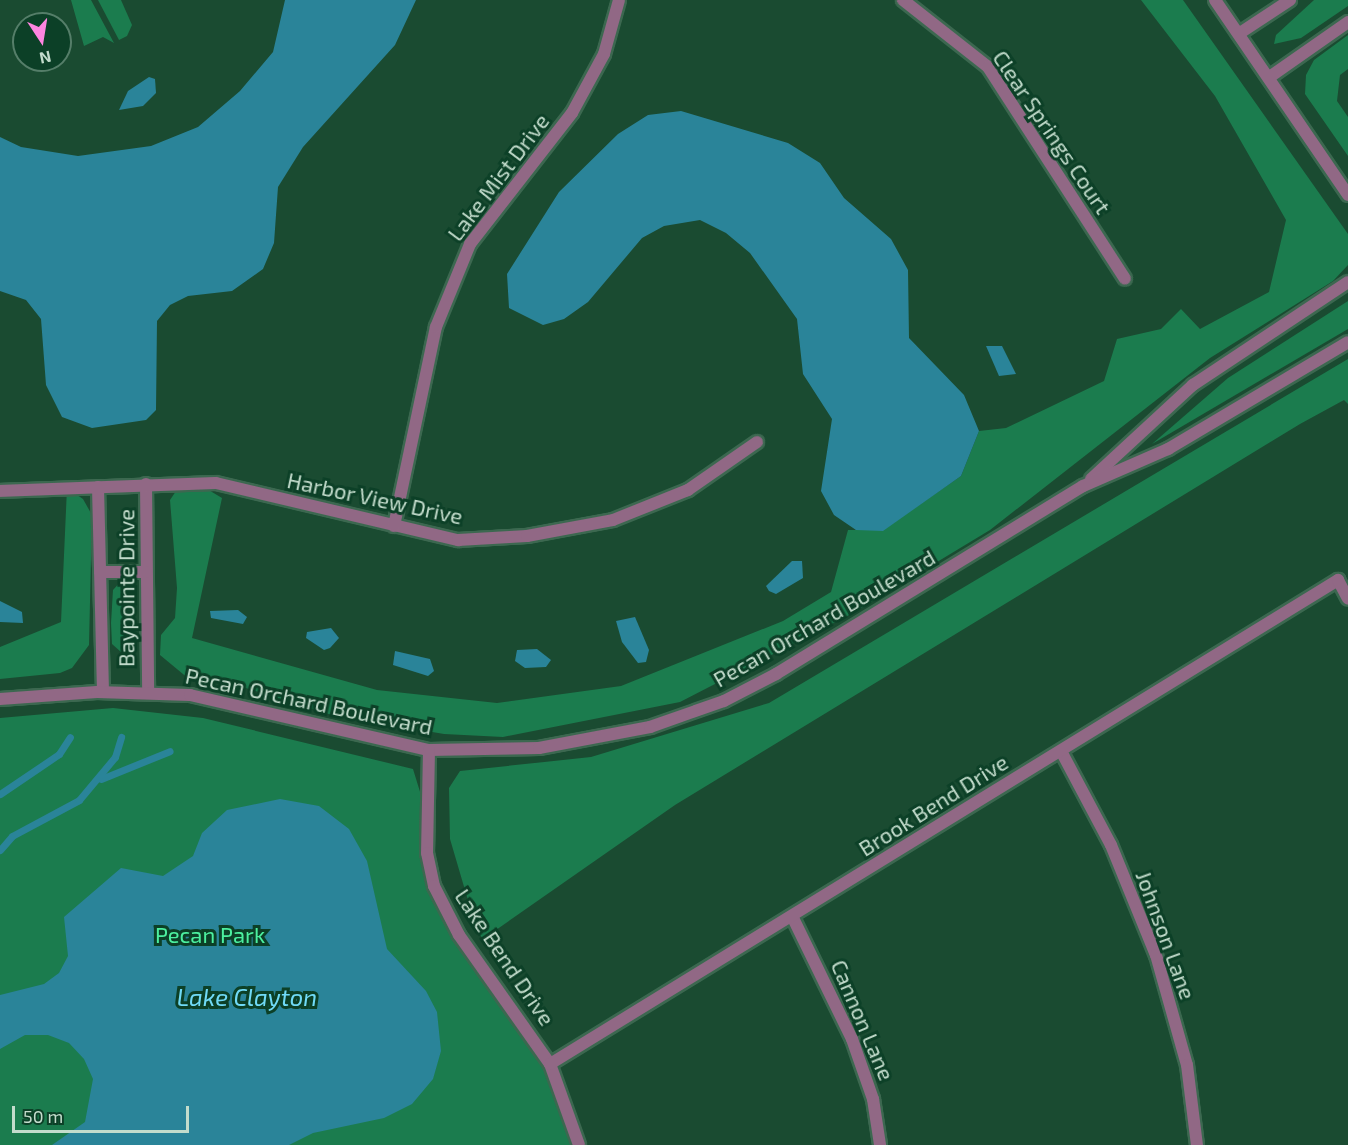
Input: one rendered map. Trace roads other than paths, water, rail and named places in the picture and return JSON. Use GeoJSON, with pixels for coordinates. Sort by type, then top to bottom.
{"type":"FeatureCollection","features":[{"type":"Feature","properties":{"kind":"street","name":"Lake Mist Drive"},"geometry":{"type":"LineString","coordinates":[[394,526],[436,327],[470,243],[572,113],[604,54],[619,0]]}},
{"type":"Feature","properties":{"kind":"street","name":"Clear Springs Court"},"geometry":{"type":"LineString","coordinates":[[903,0],[988,67],[1125,279]]}},
{"type":"Feature","properties":{"kind":"street"},"geometry":{"type":"LineString","coordinates":[[1215,0],[1271,76],[1348,195]]}},
{"type":"Feature","properties":{"kind":"street"},"geometry":{"type":"LineString","coordinates":[[1240,33],[1290,0]]}},
{"type":"Feature","properties":{"kind":"street"},"geometry":{"type":"LineString","coordinates":[[1271,76],[1348,22]]}},
{"type":"Feature","properties":{"kind":"street","name":"Pecan Orchard Boulevard"},"geometry":{"type":"LineString","coordinates":[[1083,486],[1193,385],[1348,282]]}},
{"type":"Feature","properties":{"kind":"street","name":"Pecan Orchard Boulevard"},"geometry":{"type":"LineString","coordinates":[[0,699],[103,692],[190,695],[429,750],[538,748],[603,738],[699,711],[786,668],[1083,486],[1167,449],[1348,342]]}},
{"type":"Feature","properties":{"kind":"street","name":"Harbor View Drive"},"geometry":{"type":"LineString","coordinates":[[0,491],[216,483],[458,540],[527,536],[613,520],[688,490],[757,442]]}},
{"type":"Feature","properties":{"kind":"street","name":"Baypointe Drive"},"geometry":{"type":"LineString","coordinates":[[146,484],[148,692]]}},
{"type":"Feature","properties":{"kind":"street","name":"Baypointe Drive"},"geometry":{"type":"LineString","coordinates":[[98,487],[103,692]]}},
{"type":"Feature","properties":{"kind":"street"},"geometry":{"type":"LineString","coordinates":[[100,572],[147,572]]}},
{"type":"Feature","properties":{"kind":"street","name":"Brook Bend Drive"},"geometry":{"type":"LineString","coordinates":[[550,1064],[1338,580],[1348,599]]}},
{"type":"Feature","properties":{"kind":"street","name":"Lake Bend Drive"},"geometry":{"type":"LineString","coordinates":[[429,750],[427,852],[434,886],[459,935],[550,1064],[579,1145]]}},
{"type":"Feature","properties":{"kind":"street","name":"Johnson Lane"},"geometry":{"type":"LineString","coordinates":[[1060,751],[1111,845],[1156,955],[1186,1065],[1197,1145]]}},
{"type":"Feature","properties":{"kind":"street","name":"Cannon Lane"},"geometry":{"type":"LineString","coordinates":[[792,916],[852,1039],[873,1099],[880,1145]]}},
{"type":"Feature","properties":{"kind":"water"},"geometry":{"type":"Polygon","coordinates":[[[285,0],[416,0],[395,45],[303,147],[278,187],[274,243],[263,269],[232,291],[188,296],[170,305],[157,321],[156,410],[146,420],[92,428],[62,417],[46,385],[41,319],[26,300],[0,291],[0,137],[21,147],[78,156],[151,146],[198,127],[240,91],[273,52],[285,0]]]}},
{"type":"Feature","properties":{"kind":"water"},"geometry":{"type":"Polygon","coordinates":[[[149,77],[155,79],[156,93],[143,106],[119,110],[128,91],[149,77]]]}},
{"type":"Feature","properties":{"kind":"water"},"geometry":{"type":"Polygon","coordinates":[[[681,111],[788,143],[820,163],[844,198],[891,239],[908,270],[909,338],[964,395],[979,431],[961,476],[883,531],[856,530],[834,515],[821,491],[832,419],[803,374],[797,319],[750,253],[726,233],[700,220],[664,226],[642,238],[588,302],[564,319],[543,325],[509,308],[507,274],[559,192],[618,134],[648,115],[681,111]]]}},
{"type":"Feature","properties":{"kind":"water"},"geometry":{"type":"Polygon","coordinates":[[[986,346],[1002,346],[1016,374],[999,376],[986,346]]]}},
{"type":"Feature","properties":{"kind":"water"},"geometry":{"type":"Polygon","coordinates":[[[792,561],[802,561],[803,578],[776,594],[769,591],[766,586],[792,561]]]}},
{"type":"Feature","properties":{"kind":"water"},"geometry":{"type":"Polygon","coordinates":[[[0,601],[22,612],[23,623],[0,622],[0,601]]]}},
{"type":"Feature","properties":{"kind":"water"},"geometry":{"type":"Polygon","coordinates":[[[238,610],[247,617],[243,624],[211,618],[210,611],[238,610]]]}},
{"type":"Feature","properties":{"kind":"water"},"geometry":{"type":"Polygon","coordinates":[[[635,617],[649,650],[646,662],[638,663],[622,642],[616,621],[635,617]]]}},
{"type":"Feature","properties":{"kind":"water"},"geometry":{"type":"Polygon","coordinates":[[[331,628],[339,638],[330,648],[324,650],[306,638],[307,632],[331,628]]]}},
{"type":"Feature","properties":{"kind":"water"},"geometry":{"type":"Polygon","coordinates":[[[537,649],[551,660],[546,667],[525,668],[515,661],[517,650],[537,649]]]}},
{"type":"Feature","properties":{"kind":"water"},"geometry":{"type":"Polygon","coordinates":[[[395,651],[430,659],[434,671],[428,676],[393,665],[395,651]]]}},
{"type":"Feature","properties":{"kind":"water","name":"Lake Clayton"},"geometry":{"type":"Polygon","coordinates":[[[280,799],[319,806],[349,829],[367,861],[387,949],[426,991],[437,1012],[441,1051],[433,1079],[412,1104],[384,1118],[313,1133],[289,1145],[52,1145],[85,1122],[93,1079],[84,1059],[69,1043],[48,1035],[25,1035],[0,1049],[0,995],[44,984],[59,973],[68,956],[64,917],[121,868],[163,876],[193,856],[202,833],[227,810],[280,799]]]}},
{"type":"Feature","properties":{"kind":"waterway"},"geometry":{"type":"LineString","coordinates":[[0,794],[59,754],[70,737]]}},
{"type":"Feature","properties":{"kind":"waterway"},"geometry":{"type":"LineString","coordinates":[[0,850],[12,836],[79,800],[115,757],[121,737]]}},
{"type":"Feature","properties":{"kind":"waterway"},"geometry":{"type":"LineString","coordinates":[[101,779],[170,751]]}},
{"type":"Feature","properties":{"kind":"park label","name":"Pecan Park"},"geometry":{"type":"Point","coordinates":[210,935]}}]}
